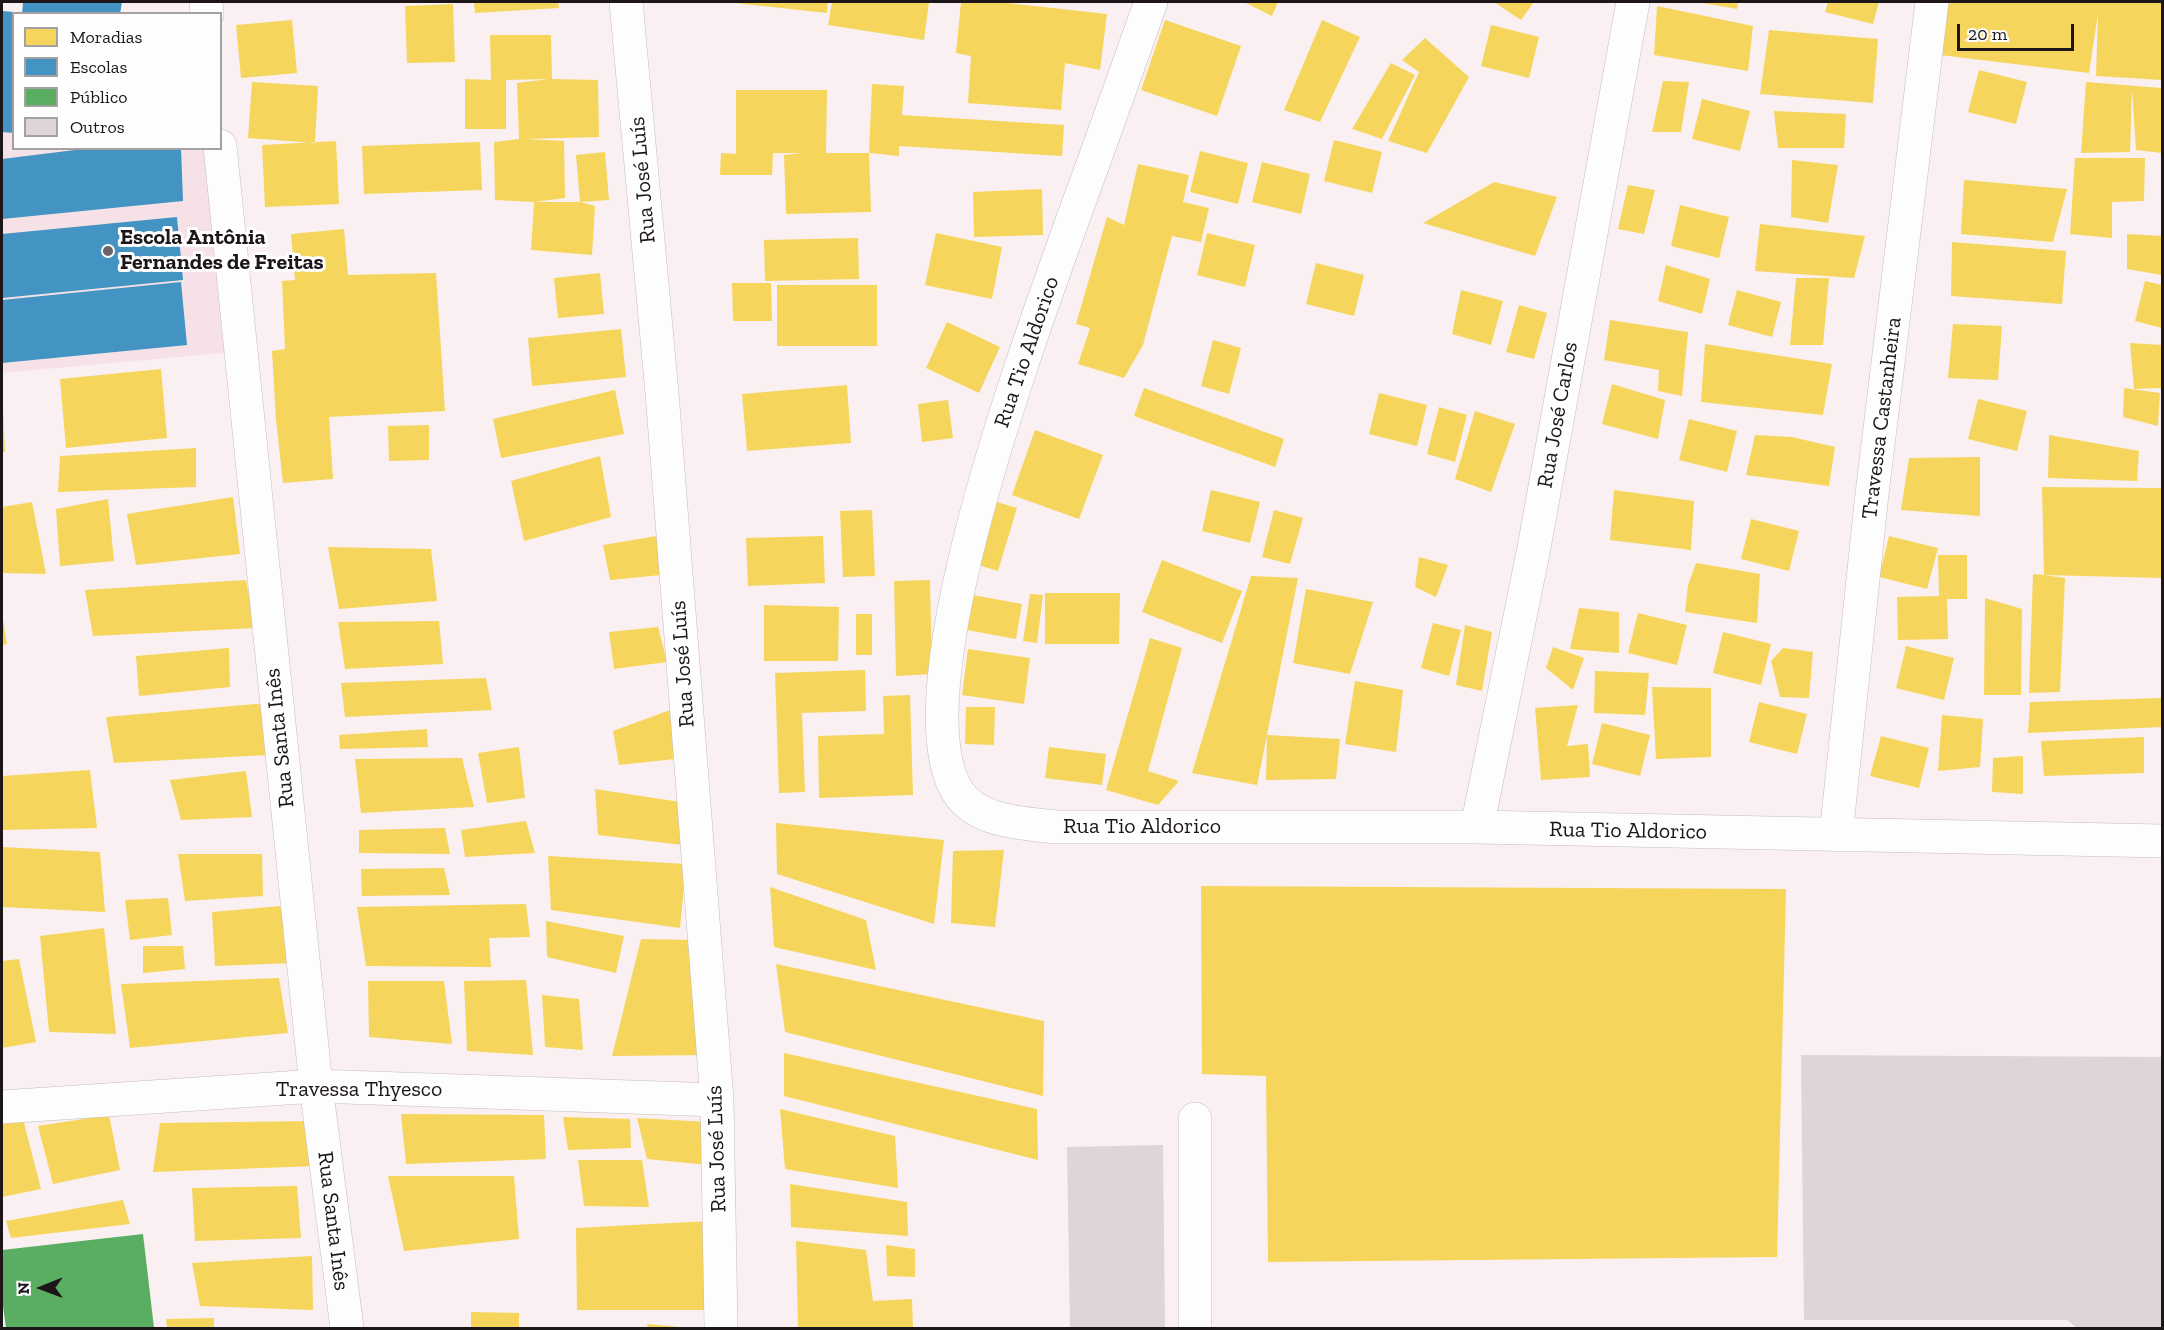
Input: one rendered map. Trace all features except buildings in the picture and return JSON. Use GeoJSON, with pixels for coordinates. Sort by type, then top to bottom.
{"type":"FeatureCollection","features":[{"type":"Feature","properties":{"kind":"street","name":"Rua José Luís"},"geometry":{"type":"LineString","coordinates":[[626,2],[662,393],[717,1100],[721,1329]]}},
{"type":"Feature","properties":{"kind":"street","name":"Rua Tio Aldorico"},"geometry":{"type":"LineString","coordinates":[[1151,2],[1009,398],[961,576],[941,691],[948,770],[958,793],[974,808],[1008,821],[1056,827],[1477,827],[2163,841]]}},
{"type":"Feature","properties":{"kind":"street","name":"Rua José Carlos"},"geometry":{"type":"LineString","coordinates":[[1477,827],[1533,553],[1633,2]]}},
{"type":"Feature","properties":{"kind":"street","name":"Travessa Castanheira"},"geometry":{"type":"LineString","coordinates":[[1836,835],[1872,494],[1932,2]]}},
{"type":"Feature","properties":{"kind":"street","name":"Rua Santa Inês"},"geometry":{"type":"LineString","coordinates":[[220,150],[316,1086],[347,1329]]}},
{"type":"Feature","properties":{"kind":"street","name":"Travessa Thyesco"},"geometry":{"type":"LineString","coordinates":[[2,1107],[316,1086],[717,1100]]}},
{"type":"Feature","properties":{"kind":"street"},"geometry":{"type":"LineString","coordinates":[[1194,1119],[1195,1329]]}},
{"type":"Feature","properties":{"kind":"shaded area","name":"Escola Antônia Fernandes de Freitas"},"geometry":{"type":"Polygon","coordinates":[[[2,11],[16,12],[12,12],[12,150],[206,150],[224,353],[2,373],[2,11]]]}},
{"type":"Feature","properties":{"kind":"place","name":"Escola Antônia Fernandes de Freitas"},"geometry":{"type":"Point","coordinates":[108,251]}}]}
